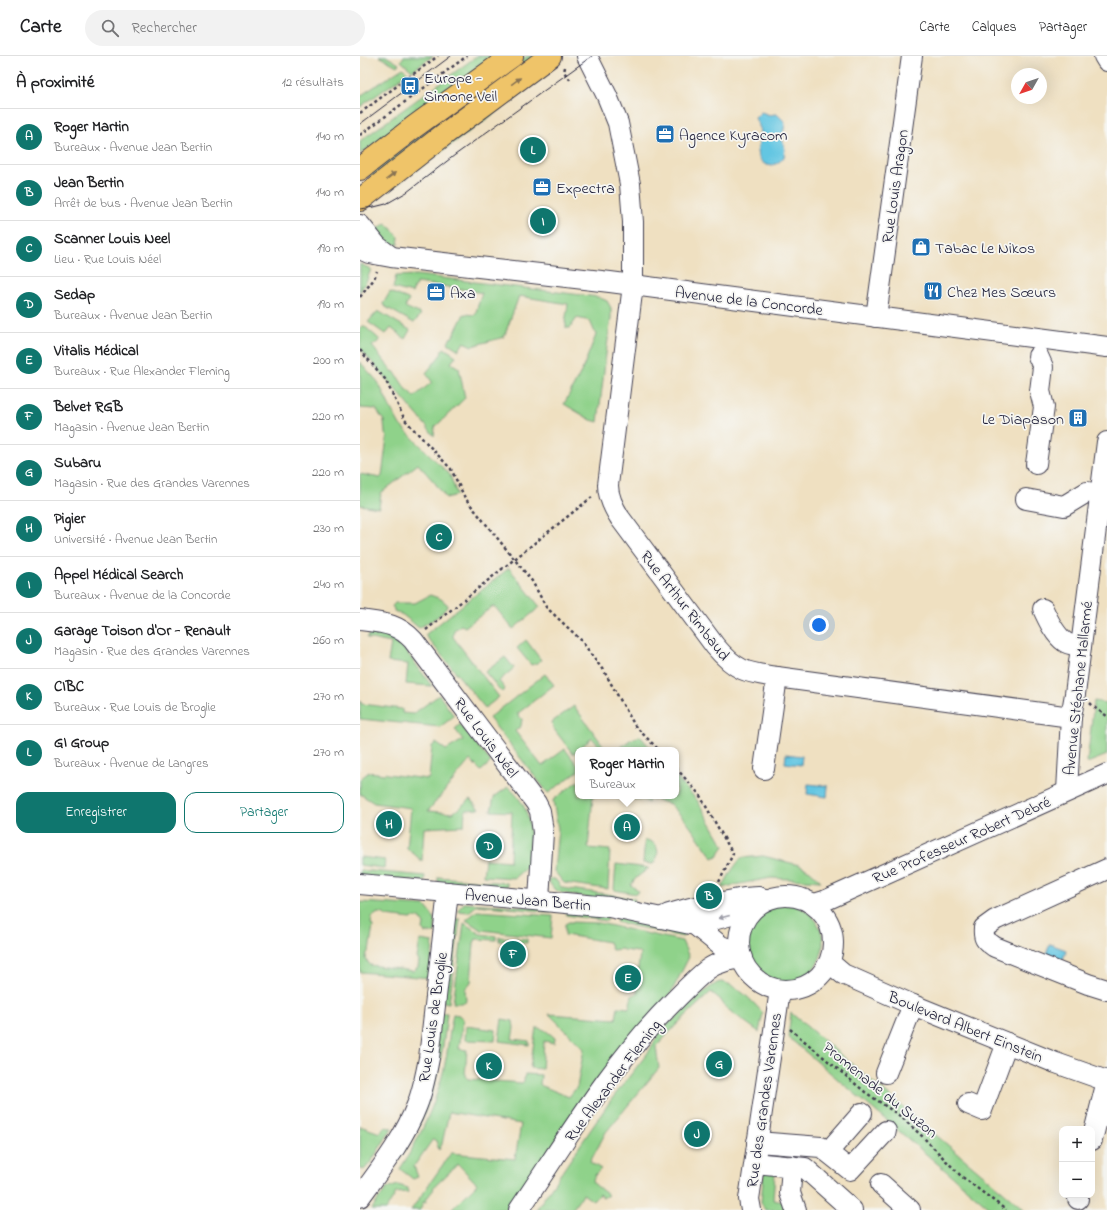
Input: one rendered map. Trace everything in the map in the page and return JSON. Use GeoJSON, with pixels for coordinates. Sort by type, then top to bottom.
{"type":"FeatureCollection","features":[{"type":"Feature","properties":{"kind":"main road"},"geometry":{"type":"LineString","coordinates":[[360,169],[414,127],[512,56]]}},
{"type":"Feature","properties":{"kind":"main road"},"geometry":{"type":"LineString","coordinates":[[360,200],[446,133],[557,60]]}},
{"type":"Feature","properties":{"kind":"street","name":"Rue Arthur Rimbaud"},"geometry":{"type":"LineString","coordinates":[[587,56],[607,96],[618,123],[630,184],[633,222],[633,285],[608,485],[608,493],[620,518],[724,657],[734,665],[744,670],[755,674],[1071,716]]}},
{"type":"Feature","properties":{"kind":"street","name":"Rue Louis Aragon"},"geometry":{"type":"LineString","coordinates":[[876,317],[912,56]]}},
{"type":"Feature","properties":{"kind":"street"},"geometry":{"type":"LineString","coordinates":[[1104,56],[1107,61]]}},
{"type":"Feature","properties":{"kind":"street"},"geometry":{"type":"LineString","coordinates":[[360,225],[377,246],[385,262]]}},
{"type":"Feature","properties":{"kind":"street","name":"Avenue de la Concorde"},"geometry":{"type":"LineString","coordinates":[[360,249],[385,262],[633,285],[876,317],[1039,347],[1107,347]]}},
{"type":"Feature","properties":{"kind":"street"},"geometry":{"type":"LineString","coordinates":[[1034,400],[1030,399],[1039,347]]}},
{"type":"Feature","properties":{"kind":"street"},"geometry":{"type":"LineString","coordinates":[[1036,464],[1044,407],[1040,392],[1043,367],[1039,347]]}},
{"type":"Feature","properties":{"kind":"street","name":"Avenue Stéphane Mallarmé"},"geometry":{"type":"LineString","coordinates":[[1066,791],[1071,716],[1107,442]]}},
{"type":"Feature","properties":{"kind":"street"},"geometry":{"type":"LineString","coordinates":[[1026,498],[1064,506],[1087,492],[1100,494]]}},
{"type":"Feature","properties":{"kind":"street"},"geometry":{"type":"LineString","coordinates":[[1043,609],[1053,628],[1066,643],[1081,646]]}},
{"type":"Feature","properties":{"kind":"street","name":"Rue Louis Néel"},"geometry":{"type":"LineString","coordinates":[[360,620],[393,625],[400,628],[413,640],[530,794],[540,811],[543,832],[539,900]]}},
{"type":"Feature","properties":{"kind":"street"},"geometry":{"type":"LineString","coordinates":[[764,769],[777,677]]}},
{"type":"Feature","properties":{"kind":"street","name":"Rue Professeur Robert Debré"},"geometry":{"type":"LineString","coordinates":[[814,904],[824,901],[1066,791],[1107,774]]}},
{"type":"Feature","properties":{"kind":"street"},"geometry":{"type":"LineString","coordinates":[[1107,869],[995,920],[984,928],[986,941],[995,947],[1088,984],[1107,990]]}},
{"type":"Feature","properties":{"kind":"street","name":"Avenue Jean Bertin"},"geometry":{"type":"LineString","coordinates":[[360,884],[608,907],[695,925],[721,946],[741,956]]}},
{"type":"Feature","properties":{"kind":"street","name":"Rue Louis de Broglie"},"geometry":{"type":"LineString","coordinates":[[360,1197],[395,1148],[416,1107],[424,1084],[429,1058],[448,892]]}},
{"type":"Feature","properties":{"kind":"street"},"geometry":{"type":"LineString","coordinates":[[781,896],[803,899],[814,904],[828,919],[834,938],[834,946],[830,963],[822,975],[809,985],[793,990],[773,989],[758,982],[744,965],[741,956],[739,940],[742,926],[760,904],[781,896]]}},
{"type":"Feature","properties":{"kind":"street"},"geometry":{"type":"LineString","coordinates":[[661,918],[690,908],[744,898],[759,897],[760,904]]}},
{"type":"Feature","properties":{"kind":"street","name":"Avenue Jean Bertin"},"geometry":{"type":"LineString","coordinates":[[695,925],[760,904]]}},
{"type":"Feature","properties":{"kind":"street"},"geometry":{"type":"LineString","coordinates":[[695,925],[703,940],[706,963],[709,969]]}},
{"type":"Feature","properties":{"kind":"street","name":"Rue Alexander Fleming"},"geometry":{"type":"LineString","coordinates":[[519,1210],[600,1090],[651,1024],[694,981],[709,969],[725,961],[741,956]]}},
{"type":"Feature","properties":{"kind":"street","name":"Boulevard Albert Einstein"},"geometry":{"type":"LineString","coordinates":[[830,963],[843,974],[913,1005],[1107,1081]]}},
{"type":"Feature","properties":{"kind":"street","name":"Rue des Grandes Varennes"},"geometry":{"type":"LineString","coordinates":[[751,1210],[749,1199],[780,990]]}},
{"type":"Feature","properties":{"kind":"street"},"geometry":{"type":"LineString","coordinates":[[886,1073],[913,1005]]}},
{"type":"Feature","properties":{"kind":"street"},"geometry":{"type":"LineString","coordinates":[[981,1110],[1007,1042]]}},
{"type":"Feature","properties":{"kind":"street"},"geometry":{"type":"LineString","coordinates":[[1095,1128],[1107,1081]]}},
{"type":"Feature","properties":{"kind":"street"},"geometry":{"type":"LineString","coordinates":[[828,1152],[862,1113]]}},
{"type":"Feature","properties":{"kind":"street"},"geometry":{"type":"LineString","coordinates":[[757,1142],[821,1147],[850,1170],[886,1131]]}},
{"type":"Feature","properties":{"kind":"street"},"geometry":{"type":"LineString","coordinates":[[755,1163],[805,1168],[852,1210]]}},
{"type":"Feature","properties":{"kind":"street"},"geometry":{"type":"LineString","coordinates":[[792,1166],[790,1193],[796,1210]]}},
{"type":"Feature","properties":{"kind":"street"},"geometry":{"type":"LineString","coordinates":[[881,1184],[910,1210]]}},
{"type":"Feature","properties":{"kind":"path"},"geometry":{"type":"LineString","coordinates":[[360,113],[438,56]]}},
{"type":"Feature","properties":{"kind":"path"},"geometry":{"type":"LineString","coordinates":[[360,135],[467,56]]}},
{"type":"Feature","properties":{"kind":"path"},"geometry":{"type":"LineString","coordinates":[[557,60],[571,82]]}},
{"type":"Feature","properties":{"kind":"path"},"geometry":{"type":"LineString","coordinates":[[360,297],[385,262]]}},
{"type":"Feature","properties":{"kind":"path"},"geometry":{"type":"LineString","coordinates":[[360,350],[385,379],[405,420],[451,469],[465,498],[532,581],[546,606],[581,640],[605,673],[635,726],[656,747]]}},
{"type":"Feature","properties":{"kind":"path"},"geometry":{"type":"LineString","coordinates":[[413,640],[608,485]]}},
{"type":"Feature","properties":{"kind":"path"},"geometry":{"type":"LineString","coordinates":[[1088,700],[1095,708],[1107,716]]}},
{"type":"Feature","properties":{"kind":"path"},"geometry":{"type":"LineString","coordinates":[[679,771],[699,794],[733,854]]}},
{"type":"Feature","properties":{"kind":"path","name":"Promenade du Suzon"},"geometry":{"type":"LineString","coordinates":[[776,1017],[865,1092],[900,1116],[961,1176],[1006,1210]]}},
{"type":"Feature","properties":{"kind":"green space"},"geometry":{"type":"Polygon","coordinates":[[[379,56],[386,56],[399,64],[397,66],[379,56]]]}},
{"type":"Feature","properties":{"kind":"green space"},"geometry":{"type":"Polygon","coordinates":[[[404,56],[433,56],[412,71],[401,61],[404,56]]]}},
{"type":"Feature","properties":{"kind":"green space"},"geometry":{"type":"Polygon","coordinates":[[[477,56],[500,56],[360,154],[360,141],[477,56]]]}},
{"type":"Feature","properties":{"kind":"green space"},"geometry":{"type":"Polygon","coordinates":[[[527,56],[539,56],[374,180],[369,174],[474,94],[527,56]]]}},
{"type":"Feature","properties":{"kind":"green space"},"geometry":{"type":"Polygon","coordinates":[[[403,68],[408,73],[360,107],[360,96],[403,68]]]}},
{"type":"Feature","properties":{"kind":"green space"},"geometry":{"type":"Polygon","coordinates":[[[537,75],[541,79],[387,192],[537,75]]]}},
{"type":"Feature","properties":{"kind":"green space"},"geometry":{"type":"Polygon","coordinates":[[[386,223],[399,237],[398,245],[388,245],[373,232],[386,223]]]}},
{"type":"Feature","properties":{"kind":"green space"},"geometry":{"type":"Polygon","coordinates":[[[360,264],[371,269],[360,292],[360,264]]]}},
{"type":"Feature","properties":{"kind":"green space"},"geometry":{"type":"Polygon","coordinates":[[[417,275],[598,297],[607,301],[611,308],[611,318],[598,422],[591,420],[564,404],[582,370],[596,335],[590,321],[577,318],[570,328],[566,328],[565,323],[568,304],[519,296],[504,337],[472,346],[464,342],[459,350],[448,343],[464,314],[475,315],[482,293],[416,283],[412,293],[393,288],[396,276],[417,275]]]}},
{"type":"Feature","properties":{"kind":"green space"},"geometry":{"type":"Polygon","coordinates":[[[390,292],[408,299],[409,300],[405,307],[421,314],[414,323],[384,306],[383,304],[390,292]]]}},
{"type":"Feature","properties":{"kind":"green space"},"geometry":{"type":"Polygon","coordinates":[[[378,311],[410,330],[405,339],[391,328],[385,334],[368,322],[378,311]]]}},
{"type":"Feature","properties":{"kind":"green space"},"geometry":{"type":"Polygon","coordinates":[[[363,325],[379,339],[379,341],[372,346],[393,372],[394,371],[407,391],[408,390],[414,397],[432,382],[426,373],[442,353],[441,352],[444,348],[456,356],[451,363],[459,368],[465,398],[435,427],[434,436],[360,348],[360,328],[363,325]]]}},
{"type":"Feature","properties":{"kind":"green space"},"geometry":{"type":"Polygon","coordinates":[[[360,362],[378,382],[400,425],[450,475],[457,495],[446,498],[418,464],[381,493],[379,508],[360,505],[360,474],[380,478],[382,476],[387,437],[385,434],[384,421],[376,409],[360,408],[360,362]]]}},
{"type":"Feature","properties":{"kind":"green space"},"geometry":{"type":"Polygon","coordinates":[[[509,568],[540,607],[513,629],[495,607],[492,607],[465,627],[461,625],[454,630],[453,637],[499,697],[485,708],[425,635],[509,568]]]}},
{"type":"Feature","properties":{"kind":"green space"},"geometry":{"type":"Polygon","coordinates":[[[430,595],[441,599],[448,605],[438,616],[419,628],[403,615],[394,611],[392,606],[395,603],[415,603],[430,595]]]}},
{"type":"Feature","properties":{"kind":"green space"},"geometry":{"type":"Polygon","coordinates":[[[372,630],[388,635],[399,642],[432,686],[406,684],[408,664],[388,662],[391,643],[367,638],[372,630]]]}},
{"type":"Feature","properties":{"kind":"green space"},"geometry":{"type":"Polygon","coordinates":[[[526,640],[541,660],[531,665],[517,648],[526,640]]]}},
{"type":"Feature","properties":{"kind":"green space"},"geometry":{"type":"Polygon","coordinates":[[[505,657],[514,668],[499,681],[505,689],[502,692],[485,672],[505,657]]]}},
{"type":"Feature","properties":{"kind":"green space"},"geometry":{"type":"Polygon","coordinates":[[[545,674],[554,685],[517,714],[522,719],[521,726],[515,731],[542,766],[565,749],[575,762],[575,773],[548,793],[489,718],[545,674]]]}},
{"type":"Feature","properties":{"kind":"green space"},"geometry":{"type":"Polygon","coordinates":[[[439,695],[454,716],[440,727],[360,719],[360,701],[362,704],[402,709],[402,713],[413,714],[439,695]]]}},
{"type":"Feature","properties":{"kind":"green space"},"geometry":{"type":"Polygon","coordinates":[[[1094,701],[1107,703],[1107,755],[1087,763],[1094,701]]]}},
{"type":"Feature","properties":{"kind":"green space"},"geometry":{"type":"Polygon","coordinates":[[[574,706],[604,747],[600,747],[592,738],[581,747],[575,747],[575,752],[573,754],[553,728],[552,722],[574,706]]]}},
{"type":"Feature","properties":{"kind":"green space"},"geometry":{"type":"Polygon","coordinates":[[[460,724],[491,762],[481,771],[470,760],[428,811],[453,813],[470,799],[479,809],[465,810],[464,826],[424,828],[422,861],[407,848],[411,808],[374,803],[360,794],[360,779],[369,772],[429,778],[432,746],[436,743],[446,750],[463,740],[455,729],[460,724]]]}},
{"type":"Feature","properties":{"kind":"green space"},"geometry":{"type":"Polygon","coordinates":[[[640,736],[649,747],[621,747],[630,740],[640,736]]]}},
{"type":"Feature","properties":{"kind":"green space"},"geometry":{"type":"Polygon","coordinates":[[[679,780],[697,800],[724,846],[717,856],[713,858],[686,821],[670,804],[652,799],[679,799],[679,780]]]}},
{"type":"Feature","properties":{"kind":"green space"},"geometry":{"type":"Polygon","coordinates":[[[575,783],[575,799],[593,799],[588,848],[610,850],[608,889],[564,883],[554,871],[558,829],[553,800],[575,783]]]}},
{"type":"Feature","properties":{"kind":"green space"},"geometry":{"type":"Polygon","coordinates":[[[508,787],[517,796],[527,814],[530,833],[529,865],[514,878],[483,876],[485,859],[510,861],[512,812],[491,811],[494,797],[508,787]]]}},
{"type":"Feature","properties":{"kind":"green space"},"geometry":{"type":"Polygon","coordinates":[[[631,799],[649,799],[648,803],[644,800],[631,799]]]}},
{"type":"Feature","properties":{"kind":"green space"},"geometry":{"type":"Polygon","coordinates":[[[645,840],[655,844],[658,853],[653,864],[643,863],[645,840]]]}},
{"type":"Feature","properties":{"kind":"green space"},"geometry":{"type":"Polygon","coordinates":[[[763,856],[799,865],[810,871],[821,881],[771,878],[722,888],[741,858],[763,856]]]}},
{"type":"Feature","properties":{"kind":"green space"},"geometry":{"type":"Polygon","coordinates":[[[360,857],[385,860],[384,868],[360,865],[360,857]]]}},
{"type":"Feature","properties":{"kind":"green space"},"geometry":{"type":"Polygon","coordinates":[[[616,864],[649,868],[636,878],[631,885],[638,891],[636,894],[614,890],[616,864]]]}},
{"type":"Feature","properties":{"kind":"green space"},"geometry":{"type":"Polygon","coordinates":[[[360,870],[425,876],[424,882],[360,877],[360,870]]]}},
{"type":"Feature","properties":{"kind":"green space"},"geometry":{"type":"Polygon","coordinates":[[[438,877],[507,883],[507,887],[438,882],[438,877]]]}},
{"type":"Feature","properties":{"kind":"green space"},"geometry":{"type":"Polygon","coordinates":[[[547,879],[555,879],[562,888],[635,899],[632,906],[562,893],[554,889],[547,879]]]}},
{"type":"Feature","properties":{"kind":"green space"},"geometry":{"type":"Polygon","coordinates":[[[360,902],[425,906],[432,915],[435,923],[435,931],[433,933],[426,933],[423,930],[424,924],[420,918],[411,919],[386,916],[378,913],[372,917],[371,924],[373,926],[369,951],[366,959],[370,965],[413,971],[418,967],[419,960],[417,958],[420,940],[433,942],[430,978],[360,972],[360,902]]]}},
{"type":"Feature","properties":{"kind":"green space"},"geometry":{"type":"Polygon","coordinates":[[[464,903],[552,908],[552,912],[477,905],[469,912],[457,911],[464,903]]]}},
{"type":"Feature","properties":{"kind":"green space"},"geometry":{"type":"Polygon","coordinates":[[[784,904],[799,907],[812,915],[820,928],[823,943],[820,958],[812,971],[799,979],[784,982],[769,979],[756,971],[748,958],[745,943],[748,928],[756,915],[769,907],[784,904]]]}},
{"type":"Feature","properties":{"kind":"green space"},"geometry":{"type":"Polygon","coordinates":[[[566,909],[608,915],[607,921],[566,915],[566,909]]]}},
{"type":"Feature","properties":{"kind":"green space"},"geometry":{"type":"Polygon","coordinates":[[[477,911],[553,916],[551,938],[481,930],[466,920],[477,911]]]}},
{"type":"Feature","properties":{"kind":"green space"},"geometry":{"type":"Polygon","coordinates":[[[617,917],[684,932],[683,937],[616,922],[617,917]]]}},
{"type":"Feature","properties":{"kind":"green space"},"geometry":{"type":"Polygon","coordinates":[[[454,919],[460,919],[449,1003],[443,1002],[454,919]]]}},
{"type":"Feature","properties":{"kind":"green space"},"geometry":{"type":"Polygon","coordinates":[[[569,922],[599,923],[682,941],[689,957],[671,993],[505,1210],[452,1210],[477,1184],[458,1164],[433,1188],[434,1189],[427,1198],[426,1202],[424,1201],[420,1210],[411,1210],[451,1153],[515,1159],[521,1124],[449,1112],[442,1144],[439,1150],[436,1141],[433,1139],[414,1166],[418,1177],[413,1179],[400,1169],[420,1133],[436,1095],[444,1069],[453,1014],[459,1015],[463,1019],[459,1049],[467,1050],[465,1076],[468,1079],[522,1083],[524,1081],[525,1074],[541,1075],[540,1085],[569,1097],[577,1087],[584,1049],[549,1014],[616,1019],[618,1007],[629,1008],[632,996],[637,993],[637,976],[640,954],[638,952],[622,949],[612,950],[609,942],[565,935],[565,924],[569,922]]]}},
{"type":"Feature","properties":{"kind":"green space"},"geometry":{"type":"Polygon","coordinates":[[[464,923],[480,934],[496,936],[496,940],[476,939],[474,943],[471,982],[465,989],[466,1001],[462,1003],[453,1003],[464,923]]]}},
{"type":"Feature","properties":{"kind":"green space"},"geometry":{"type":"Polygon","coordinates":[[[499,937],[527,939],[527,943],[499,941],[499,937]]]}},
{"type":"Feature","properties":{"kind":"green space"},"geometry":{"type":"Polygon","coordinates":[[[721,982],[727,983],[739,990],[763,1013],[759,1032],[726,1008],[720,999],[711,992],[677,1024],[656,1047],[659,1068],[606,1132],[590,1162],[601,1169],[595,1175],[592,1182],[608,1195],[603,1198],[599,1194],[593,1201],[583,1194],[572,1210],[536,1210],[611,1100],[650,1050],[660,1031],[709,988],[721,982]]]}},
{"type":"Feature","properties":{"kind":"green space"},"geometry":{"type":"Polygon","coordinates":[[[441,1013],[447,1013],[445,1034],[442,1054],[432,1093],[417,1129],[396,1164],[441,1013]]]}},
{"type":"Feature","properties":{"kind":"green space"},"geometry":{"type":"Polygon","coordinates":[[[791,1013],[1025,1210],[992,1210],[788,1037],[791,1013]]]}},
{"type":"Feature","properties":{"kind":"green space"},"geometry":{"type":"Polygon","coordinates":[[[502,1019],[513,1021],[514,1028],[512,1039],[529,1041],[529,1045],[499,1041],[502,1019]]]}},
{"type":"Feature","properties":{"kind":"green space"},"geometry":{"type":"Polygon","coordinates":[[[466,1026],[496,1030],[495,1041],[465,1040],[466,1026]]]}},
{"type":"Feature","properties":{"kind":"green space"},"geometry":{"type":"Polygon","coordinates":[[[536,1028],[544,1030],[555,1038],[554,1043],[544,1041],[542,1069],[530,1068],[536,1028]]]}},
{"type":"Feature","properties":{"kind":"green space"},"geometry":{"type":"Polygon","coordinates":[[[360,1126],[380,1133],[384,1127],[392,1128],[371,1162],[364,1170],[360,1169],[360,1126]]]}},
{"type":"Feature","properties":{"kind":"green space"},"geometry":{"type":"Polygon","coordinates":[[[764,1171],[775,1173],[773,1200],[784,1202],[789,1210],[765,1210],[761,1202],[764,1171]]]}},
{"type":"Feature","properties":{"kind":"green space"},"geometry":{"type":"Polygon","coordinates":[[[398,1185],[408,1188],[408,1192],[396,1193],[386,1210],[371,1210],[386,1189],[398,1185]]]}},
{"type":"Feature","properties":{"kind":"water"},"geometry":{"type":"Polygon","coordinates":[[[761,112],[770,115],[778,115],[785,124],[782,139],[785,149],[784,157],[776,164],[772,165],[762,162],[757,152],[761,132],[755,118],[761,112]]]}},
{"type":"Feature","properties":{"kind":"water"},"geometry":{"type":"Polygon","coordinates":[[[786,754],[802,756],[801,765],[785,763],[786,754]]]}},
{"type":"Feature","properties":{"kind":"water"},"geometry":{"type":"Polygon","coordinates":[[[808,784],[828,786],[827,797],[807,794],[808,784]]]}},
{"type":"Feature","properties":{"kind":"water"},"geometry":{"type":"Polygon","coordinates":[[[1050,944],[1066,950],[1063,960],[1046,954],[1050,944]]]}},
{"type":"Feature","properties":{"kind":"tram line"},"geometry":{"type":"LineString","coordinates":[[360,124],[451,56]]}},
{"type":"Feature","properties":{"kind":"tram line"},"geometry":{"type":"LineString","coordinates":[[360,209],[386,204],[407,192],[455,155],[592,56]]}},
{"type":"Feature","properties":{"kind":"place","name":"Europe - Simone Veil"},"geometry":{"type":"Point","coordinates":[410,86]}},
{"type":"Feature","properties":{"kind":"place","name":"Agence Kyracom"},"geometry":{"type":"Point","coordinates":[665,134]}},
{"type":"Feature","properties":{"kind":"place","name":"GI Group"},"geometry":{"type":"Point","coordinates":[533,150]}},
{"type":"Feature","properties":{"kind":"place","name":"Expectra"},"geometry":{"type":"Point","coordinates":[542,187]}},
{"type":"Feature","properties":{"kind":"place","name":"Appel Médical Search"},"geometry":{"type":"Point","coordinates":[543,221]}},
{"type":"Feature","properties":{"kind":"place","name":"Tabac Le Nikos"},"geometry":{"type":"Point","coordinates":[921,247]}},
{"type":"Feature","properties":{"kind":"place","name":"Chez Mes Sœurs"},"geometry":{"type":"Point","coordinates":[933,291]}},
{"type":"Feature","properties":{"kind":"place","name":"Axa"},"geometry":{"type":"Point","coordinates":[436,292]}},
{"type":"Feature","properties":{"kind":"place","name":"Le Diapason"},"geometry":{"type":"Point","coordinates":[1078,418]}},
{"type":"Feature","properties":{"kind":"place","name":"Scanner Louis Neel"},"geometry":{"type":"Point","coordinates":[439,537]}},
{"type":"Feature","properties":{"kind":"place","name":"Pigier"},"geometry":{"type":"Point","coordinates":[389,824]}},
{"type":"Feature","properties":{"kind":"place","name":"Roger Martin"},"geometry":{"type":"Point","coordinates":[627,827]}},
{"type":"Feature","properties":{"kind":"place","name":"Sedap"},"geometry":{"type":"Point","coordinates":[489,846]}},
{"type":"Feature","properties":{"kind":"place","name":"Jean Bertin"},"geometry":{"type":"Point","coordinates":[709,896]}},
{"type":"Feature","properties":{"kind":"place","name":"Belvet RGB"},"geometry":{"type":"Point","coordinates":[513,954]}},
{"type":"Feature","properties":{"kind":"place","name":"Vitalis Médical"},"geometry":{"type":"Point","coordinates":[628,978]}},
{"type":"Feature","properties":{"kind":"place","name":"Subaru"},"geometry":{"type":"Point","coordinates":[719,1064]}},
{"type":"Feature","properties":{"kind":"place","name":"CIBC"},"geometry":{"type":"Point","coordinates":[489,1066]}},
{"type":"Feature","properties":{"kind":"place","name":"Garage Toison d'Or - Renault"},"geometry":{"type":"Point","coordinates":[697,1134]}}]}
